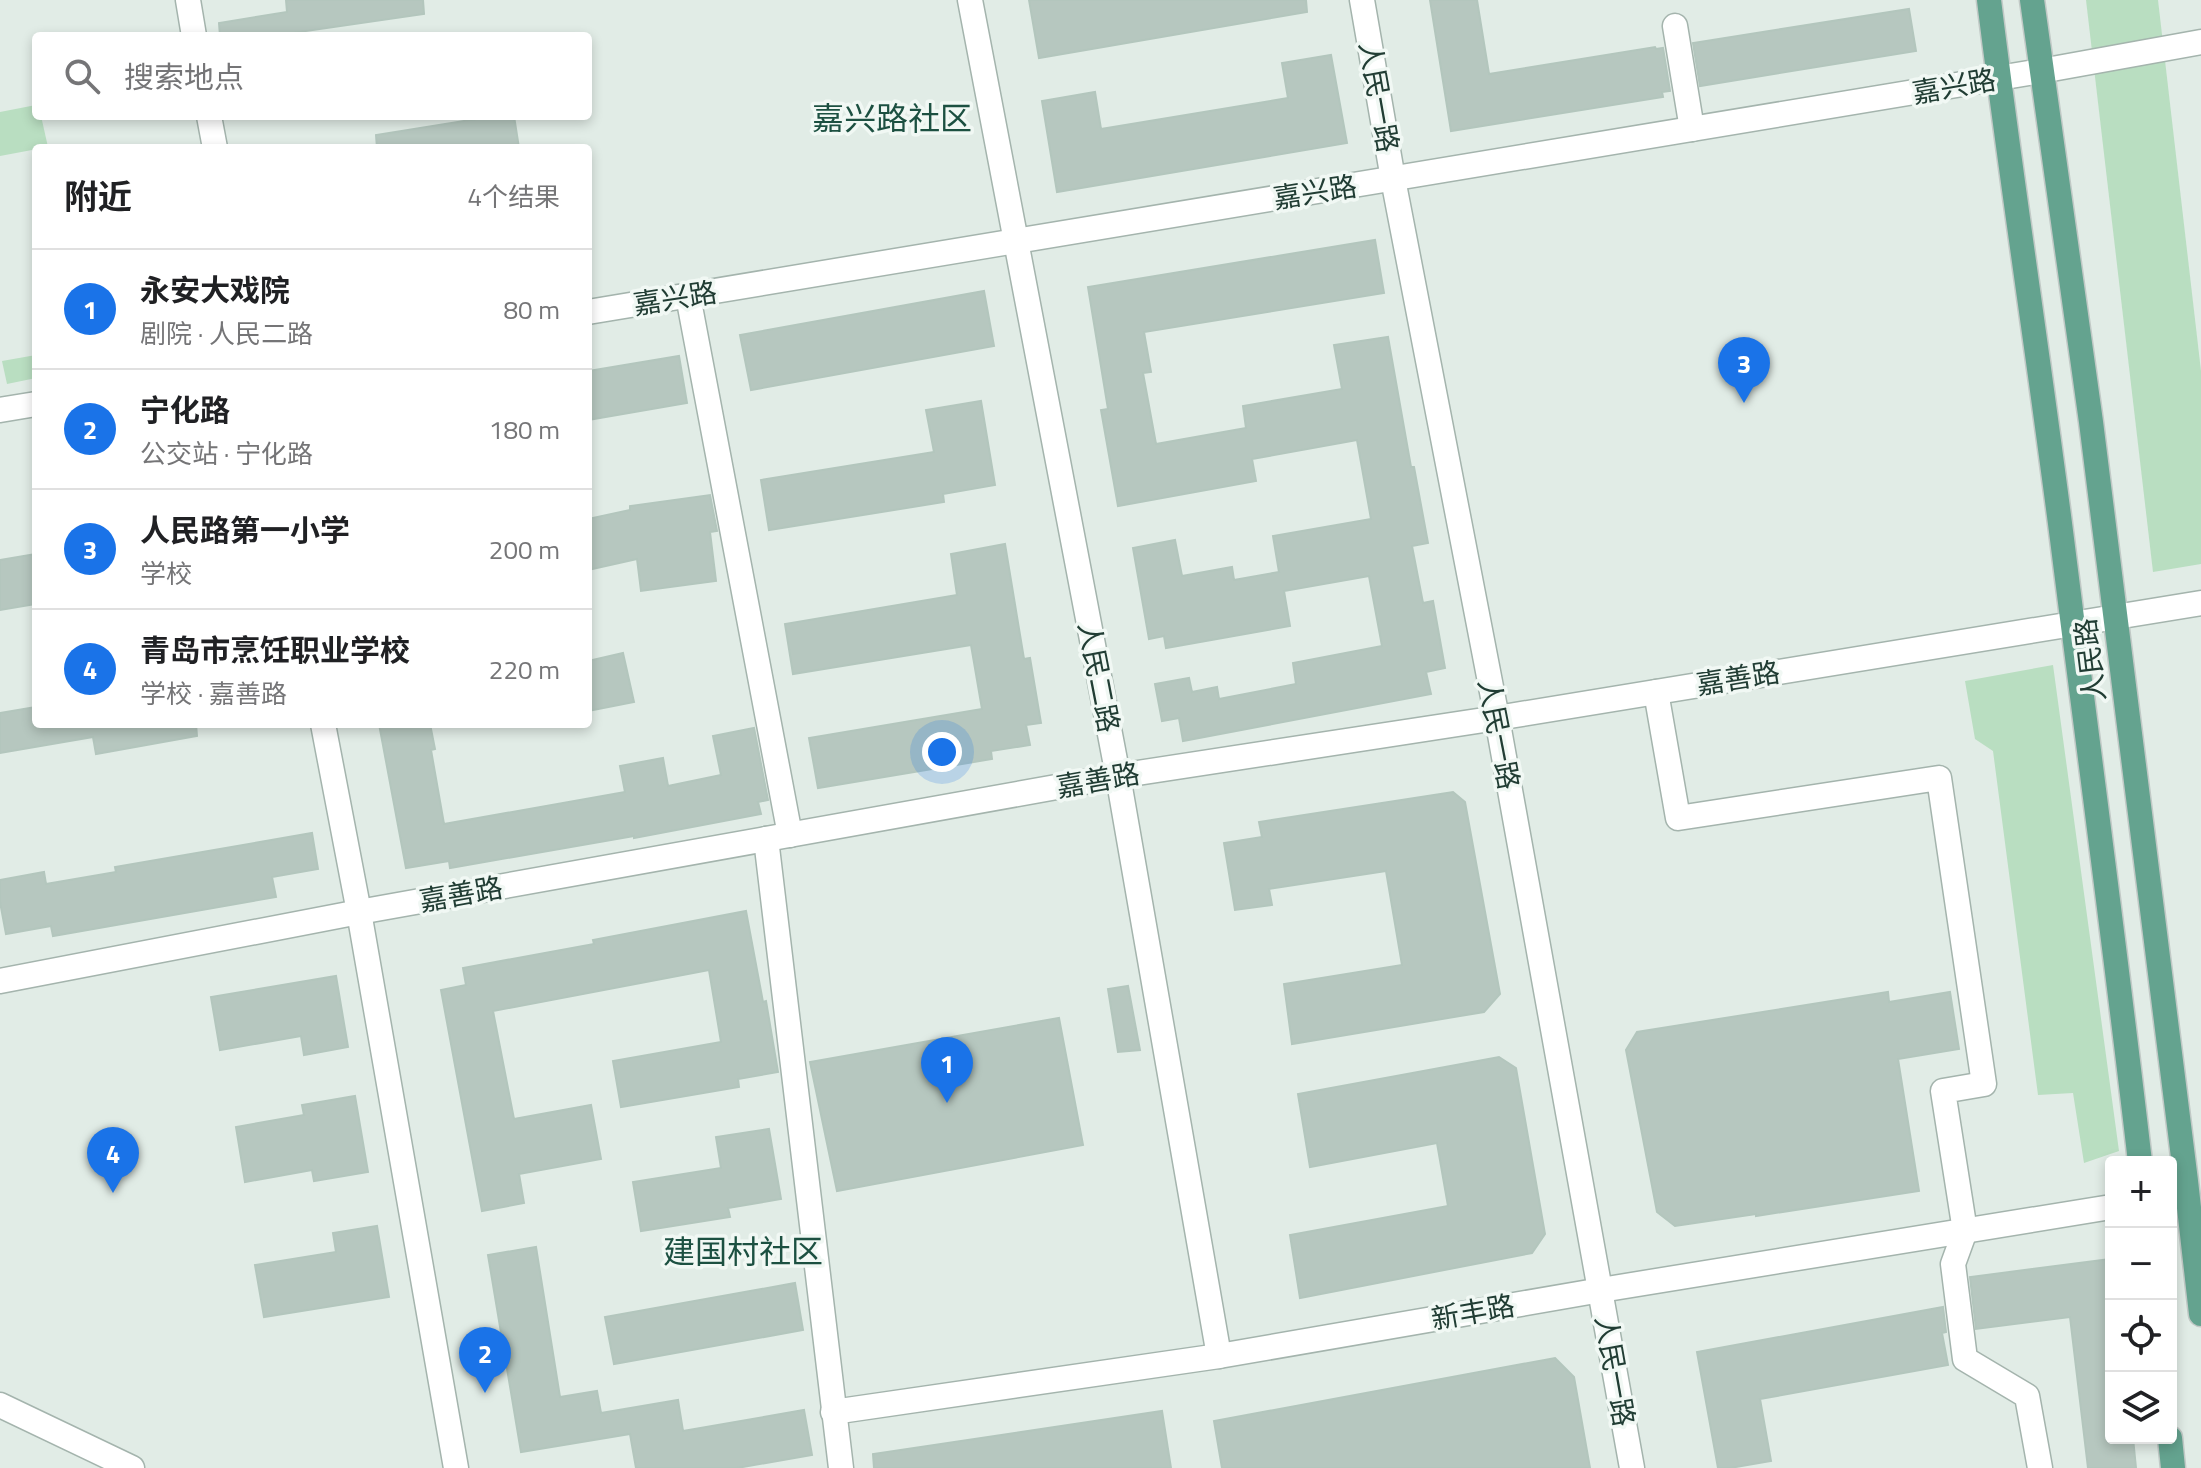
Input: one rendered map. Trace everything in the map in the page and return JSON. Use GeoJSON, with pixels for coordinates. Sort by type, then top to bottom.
{"type":"FeatureCollection","features":[{"type":"Feature","properties":{"kind":"main road","name":"人民路"},"geometry":{"type":"LineString","coordinates":[[1989,0],[2120,987],[2139,1156]]}},
{"type":"Feature","properties":{"kind":"main road","name":"人民路"},"geometry":{"type":"LineString","coordinates":[[2032,0],[2091,422],[2180,1197],[2201,1314]]}},
{"type":"Feature","properties":{"kind":"main road"},"geometry":{"type":"LineString","coordinates":[[2171,1444],[2173,1468]]}},
{"type":"Feature","properties":{"kind":"street"},"geometry":{"type":"LineString","coordinates":[[188,0],[193,32]]}},
{"type":"Feature","properties":{"kind":"street","name":"人民二路"},"geometry":{"type":"LineString","coordinates":[[970,0],[1118,776],[1219,1356]]}},
{"type":"Feature","properties":{"kind":"street","name":"人民一路"},"geometry":{"type":"LineString","coordinates":[[1362,0],[1393,179],[1497,718],[1632,1468]]}},
{"type":"Feature","properties":{"kind":"street"},"geometry":{"type":"LineString","coordinates":[[1675,26],[1692,129]]}},
{"type":"Feature","properties":{"kind":"street","name":"嘉兴路"},"geometry":{"type":"LineString","coordinates":[[592,311],[2201,42]]}},
{"type":"Feature","properties":{"kind":"street"},"geometry":{"type":"LineString","coordinates":[[210,120],[214,144]]}},
{"type":"Feature","properties":{"kind":"street"},"geometry":{"type":"LineString","coordinates":[[688,296],[790,835]]}},
{"type":"Feature","properties":{"kind":"street"},"geometry":{"type":"LineString","coordinates":[[0,410],[32,405]]}},
{"type":"Feature","properties":{"kind":"street","name":"嘉善路"},"geometry":{"type":"LineString","coordinates":[[0,981],[359,912],[1118,776],[1497,718],[2201,603]]}},
{"type":"Feature","properties":{"kind":"street"},"geometry":{"type":"LineString","coordinates":[[1656,692],[1678,818],[1939,778],[1984,1084],[1943,1091],[1965,1231],[1953,1264],[1965,1359],[2027,1396],[2040,1468]]}},
{"type":"Feature","properties":{"kind":"street"},"geometry":{"type":"LineString","coordinates":[[324,728],[456,1468]]}},
{"type":"Feature","properties":{"kind":"street"},"geometry":{"type":"LineString","coordinates":[[766,839],[841,1468]]}},
{"type":"Feature","properties":{"kind":"street","name":"新丰路"},"geometry":{"type":"LineString","coordinates":[[833,1412],[1219,1356],[2105,1208]]}},
{"type":"Feature","properties":{"kind":"street"},"geometry":{"type":"LineString","coordinates":[[0,1405],[132,1468]]}},
{"type":"Feature","properties":{"kind":"green space"},"geometry":{"type":"Polygon","coordinates":[[[2086,0],[2158,0],[2201,371],[2201,564],[2153,572],[2086,0]]]}},
{"type":"Feature","properties":{"kind":"green space"},"geometry":{"type":"Polygon","coordinates":[[[32,106],[32,120],[42,120],[47,144],[32,144],[32,150],[0,156],[0,112],[32,106]]]}},
{"type":"Feature","properties":{"kind":"green space"},"geometry":{"type":"Polygon","coordinates":[[[32,356],[32,379],[7,384],[2,361],[32,356]]]}},
{"type":"Feature","properties":{"kind":"green space"},"geometry":{"type":"Polygon","coordinates":[[[2053,665],[2119,1151],[2084,1163],[2073,1093],[2038,1095],[1993,751],[1975,739],[1965,681],[2053,665]]]}},
{"type":"Feature","properties":{"kind":"building"},"geometry":{"type":"Polygon","coordinates":[[[286,0],[423,0],[424,14],[299,32],[220,32],[219,23],[287,12],[286,0]]]}},
{"type":"Feature","properties":{"kind":"building"},"geometry":{"type":"Polygon","coordinates":[[[1029,0],[1306,0],[1307,12],[1039,58],[1029,0]]]}},
{"type":"Feature","properties":{"kind":"building"},"geometry":{"type":"Polygon","coordinates":[[[1430,0],[1477,0],[1489,74],[1655,47],[1663,48],[1670,91],[1662,92],[1663,97],[1451,131],[1430,0]]]}},
{"type":"Feature","properties":{"kind":"building"},"geometry":{"type":"Polygon","coordinates":[[[1909,9],[1916,51],[1700,86],[1693,43],[1909,9]]]}},
{"type":"Feature","properties":{"kind":"building"},"geometry":{"type":"Polygon","coordinates":[[[1331,55],[1347,143],[1057,192],[1042,101],[1095,92],[1101,129],[1288,98],[1282,63],[1331,55]]]}},
{"type":"Feature","properties":{"kind":"building"},"geometry":{"type":"Polygon","coordinates":[[[470,120],[515,120],[518,144],[377,144],[376,135],[470,120]]]}},
{"type":"Feature","properties":{"kind":"building"},"geometry":{"type":"Polygon","coordinates":[[[1375,240],[1384,293],[1144,332],[1151,372],[1143,373],[1156,444],[1246,428],[1243,406],[1342,389],[1334,345],[1388,337],[1428,543],[1412,546],[1423,603],[1433,601],[1445,668],[1426,672],[1431,694],[1183,741],[1179,718],[1162,721],[1155,684],[1189,678],[1192,692],[1217,687],[1219,699],[1296,684],[1293,663],[1382,646],[1369,576],[1284,591],[1290,626],[1166,648],[1164,636],[1149,639],[1133,548],[1175,540],[1182,576],[1232,567],[1234,580],[1279,572],[1273,536],[1371,519],[1357,440],[1252,459],[1256,481],[1118,506],[1101,410],[1108,409],[1088,287],[1375,240]]]}},
{"type":"Feature","properties":{"kind":"building"},"geometry":{"type":"Polygon","coordinates":[[[984,291],[994,346],[751,390],[740,335],[984,291]]]}},
{"type":"Feature","properties":{"kind":"building"},"geometry":{"type":"Polygon","coordinates":[[[679,356],[687,403],[592,419],[592,370],[679,356]]]}},
{"type":"Feature","properties":{"kind":"building"},"geometry":{"type":"Polygon","coordinates":[[[981,401],[995,485],[943,494],[944,502],[769,530],[761,480],[934,452],[926,410],[981,401]]]}},
{"type":"Feature","properties":{"kind":"building"},"geometry":{"type":"Polygon","coordinates":[[[710,495],[717,531],[710,532],[716,581],[641,591],[637,559],[592,569],[592,518],[630,510],[630,506],[710,495]]]}},
{"type":"Feature","properties":{"kind":"building"},"geometry":{"type":"Polygon","coordinates":[[[1005,544],[1024,659],[1030,658],[1041,723],[1026,725],[1030,745],[991,751],[992,759],[818,788],[809,738],[982,709],[971,645],[793,674],[785,624],[957,595],[951,554],[1005,544]]]}},
{"type":"Feature","properties":{"kind":"building"},"geometry":{"type":"Polygon","coordinates":[[[32,555],[32,605],[0,610],[0,560],[32,555]]]}},
{"type":"Feature","properties":{"kind":"building"},"geometry":{"type":"Polygon","coordinates":[[[623,653],[634,702],[592,710],[592,660],[623,653]]]}},
{"type":"Feature","properties":{"kind":"building"},"geometry":{"type":"Polygon","coordinates":[[[32,708],[32,728],[196,728],[197,736],[96,754],[93,737],[0,753],[0,713],[32,708]]]}},
{"type":"Feature","properties":{"kind":"building"},"geometry":{"type":"Polygon","coordinates":[[[380,728],[431,728],[435,749],[431,750],[444,824],[625,792],[620,766],[663,758],[668,786],[721,775],[713,736],[754,728],[768,800],[758,802],[761,814],[450,868],[449,861],[406,868],[380,728]]]}},
{"type":"Feature","properties":{"kind":"building"},"geometry":{"type":"Polygon","coordinates":[[[1453,792],[1465,802],[1500,994],[1484,1012],[1292,1044],[1284,984],[1402,965],[1386,871],[1269,889],[1272,905],[1235,910],[1224,843],[1262,837],[1259,822],[1453,792]]]}},
{"type":"Feature","properties":{"kind":"building"},"geometry":{"type":"Polygon","coordinates":[[[312,833],[318,869],[272,877],[276,897],[53,936],[51,926],[6,934],[0,902],[0,880],[44,872],[46,884],[116,872],[115,867],[312,833]]]}},
{"type":"Feature","properties":{"kind":"building"},"geometry":{"type":"Polygon","coordinates":[[[746,911],[778,1072],[738,1079],[739,1087],[621,1107],[613,1061],[721,1042],[709,970],[493,1011],[514,1119],[591,1105],[601,1159],[519,1174],[524,1203],[482,1211],[441,990],[466,985],[463,968],[746,911]]]}},
{"type":"Feature","properties":{"kind":"building"},"geometry":{"type":"Polygon","coordinates":[[[336,976],[348,1047],[304,1055],[301,1036],[220,1050],[211,997],[336,976]]]}},
{"type":"Feature","properties":{"kind":"building"},"geometry":{"type":"Polygon","coordinates":[[[1128,986],[1140,1050],[1118,1052],[1108,989],[1128,986]]]}},
{"type":"Feature","properties":{"kind":"building"},"geometry":{"type":"Polygon","coordinates":[[[1888,992],[1889,1002],[1950,992],[1959,1049],[1898,1059],[1919,1191],[1675,1226],[1657,1212],[1626,1050],[1637,1032],[1888,992]]]}},
{"type":"Feature","properties":{"kind":"building"},"geometry":{"type":"Polygon","coordinates":[[[1059,1018],[1083,1145],[837,1191],[810,1062],[1059,1018]]]}},
{"type":"Feature","properties":{"kind":"building"},"geometry":{"type":"Polygon","coordinates":[[[1499,1057],[1516,1068],[1545,1234],[1532,1253],[1300,1298],[1290,1235],[1448,1206],[1437,1143],[1310,1167],[1298,1094],[1499,1057]]]}},
{"type":"Feature","properties":{"kind":"building"},"geometry":{"type":"Polygon","coordinates":[[[355,1096],[368,1172],[314,1181],[312,1170],[245,1182],[236,1127],[304,1115],[302,1105],[355,1096]]]}},
{"type":"Feature","properties":{"kind":"building"},"geometry":{"type":"Polygon","coordinates":[[[769,1129],[781,1199],[728,1208],[730,1217],[641,1231],[633,1182],[721,1168],[716,1137],[769,1129]]]}},
{"type":"Feature","properties":{"kind":"building"},"geometry":{"type":"Polygon","coordinates":[[[377,1226],[389,1297],[264,1317],[255,1265],[336,1252],[333,1233],[377,1226]]]}},
{"type":"Feature","properties":{"kind":"building"},"geometry":{"type":"Polygon","coordinates":[[[536,1247],[560,1397],[597,1391],[601,1413],[678,1400],[683,1431],[804,1410],[812,1455],[737,1468],[636,1468],[630,1434],[521,1452],[488,1255],[536,1247]]]}},
{"type":"Feature","properties":{"kind":"building"},"geometry":{"type":"Polygon","coordinates":[[[2105,1260],[2105,1444],[2134,1444],[2136,1468],[2088,1468],[2070,1317],[1976,1329],[1970,1277],[2105,1260]]]}},
{"type":"Feature","properties":{"kind":"building"},"geometry":{"type":"Polygon","coordinates":[[[795,1283],[803,1330],[614,1364],[605,1317],[795,1283]]]}},
{"type":"Feature","properties":{"kind":"building"},"geometry":{"type":"Polygon","coordinates":[[[1943,1307],[1946,1332],[1942,1333],[1948,1365],[1760,1399],[1771,1461],[1718,1468],[1697,1352],[1943,1307]]]}},
{"type":"Feature","properties":{"kind":"building"},"geometry":{"type":"Polygon","coordinates":[[[1555,1358],[1574,1377],[1590,1468],[1222,1468],[1214,1421],[1555,1358]]]}},
{"type":"Feature","properties":{"kind":"building"},"geometry":{"type":"Polygon","coordinates":[[[1162,1411],[1171,1468],[874,1468],[873,1454],[1162,1411]]]}},
{"type":"Feature","properties":{"kind":"place","name":"人民路第一小学"},"geometry":{"type":"Point","coordinates":[1744,403]}},
{"type":"Feature","properties":{"kind":"place","name":"永安大戏院"},"geometry":{"type":"Point","coordinates":[947,1103]}},
{"type":"Feature","properties":{"kind":"place","name":"青岛市烹饪职业学校"},"geometry":{"type":"Point","coordinates":[113,1193]}},
{"type":"Feature","properties":{"kind":"place","name":"宁化路"},"geometry":{"type":"Point","coordinates":[485,1393]}},
{"type":"Feature","properties":{"kind":"district","name":"嘉兴路社区"},"geometry":{"type":"Point","coordinates":[892,119]}},
{"type":"Feature","properties":{"kind":"district","name":"建国村社区"},"geometry":{"type":"Point","coordinates":[743,1252]}}]}
